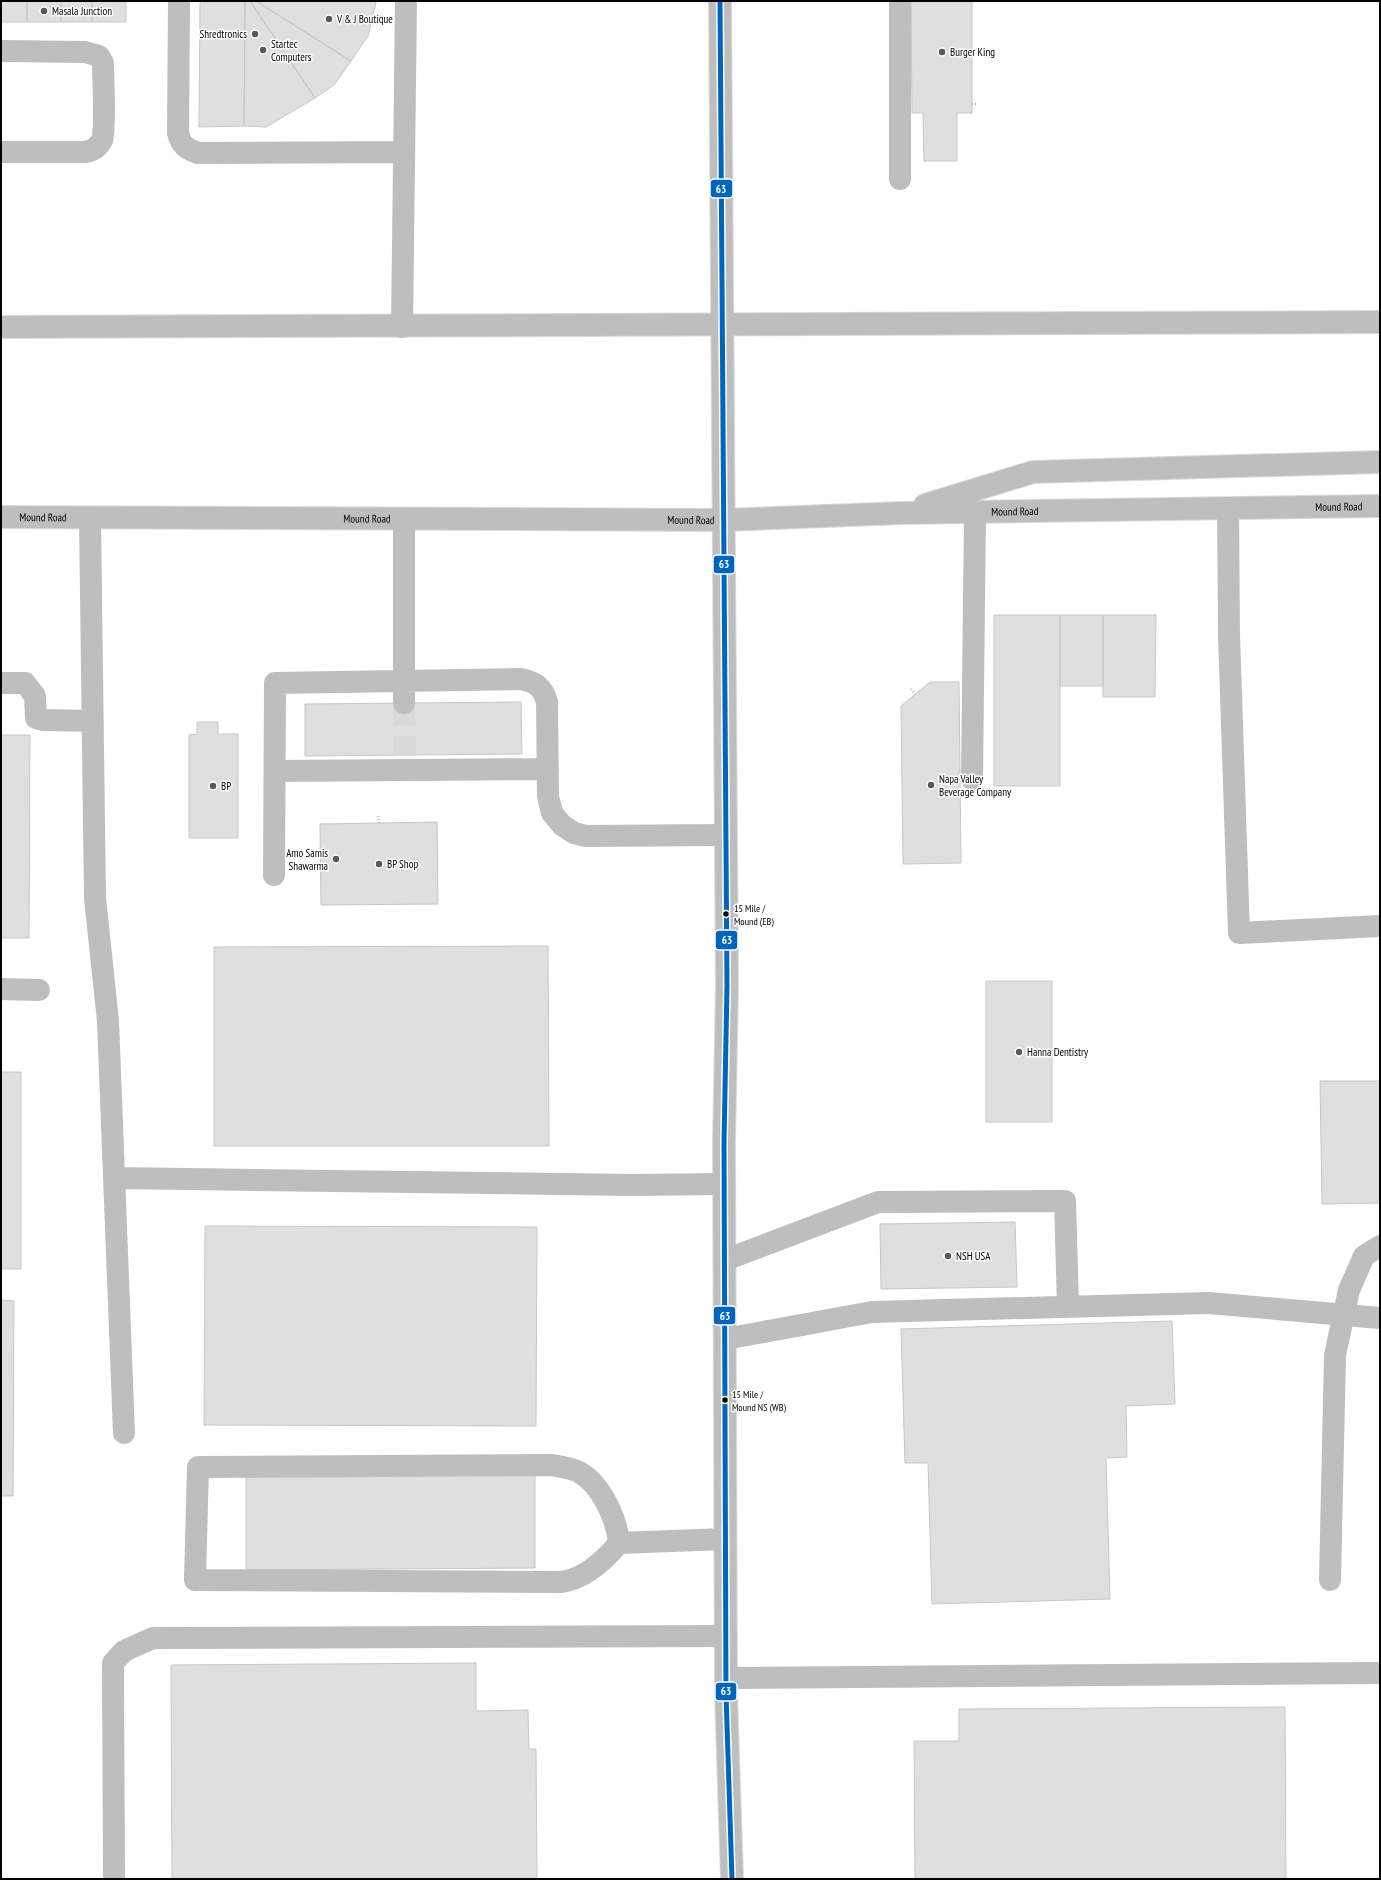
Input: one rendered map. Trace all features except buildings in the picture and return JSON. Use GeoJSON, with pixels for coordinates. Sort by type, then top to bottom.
{"type":"FeatureCollection","features":[{"type":"Feature","properties":{"kind":"main road"},"geometry":{"type":"LineString","coordinates":[[179,1],[178,132],[180,141],[184,147],[198,153],[404,152]]}},
{"type":"Feature","properties":{"kind":"main road"},"geometry":{"type":"LineString","coordinates":[[402,327],[406,1]]}},
{"type":"Feature","properties":{"kind":"main road"},"geometry":{"type":"LineString","coordinates":[[720,1],[727,986],[724,1184],[726,1678],[732,1879]]}},
{"type":"Feature","properties":{"kind":"main road"},"geometry":{"type":"LineString","coordinates":[[900,1],[900,179]]}},
{"type":"Feature","properties":{"kind":"main road"},"geometry":{"type":"LineString","coordinates":[[1,51],[85,52],[99,56],[103,63],[103,124],[102,140],[98,146],[92,151],[1,152]]}},
{"type":"Feature","properties":{"kind":"main road"},"geometry":{"type":"LineString","coordinates":[[1,327],[402,327],[723,323],[1380,322]]}},
{"type":"Feature","properties":{"kind":"main road"},"geometry":{"type":"LineString","coordinates":[[901,513],[1033,472],[1380,462]]}},
{"type":"Feature","properties":{"kind":"main road","name":"Mound Road"},"geometry":{"type":"LineString","coordinates":[[1,517],[404,520],[724,520],[901,513],[1380,506]]}},
{"type":"Feature","properties":{"kind":"main road"},"geometry":{"type":"LineString","coordinates":[[1228,508],[1229,635],[1239,933],[1380,926]]}},
{"type":"Feature","properties":{"kind":"main road"},"geometry":{"type":"LineString","coordinates":[[972,779],[975,512]]}},
{"type":"Feature","properties":{"kind":"main road"},"geometry":{"type":"LineString","coordinates":[[90,518],[95,898],[108,1021],[124,1433]]}},
{"type":"Feature","properties":{"kind":"main road"},"geometry":{"type":"LineString","coordinates":[[404,520],[404,703]]}},
{"type":"Feature","properties":{"kind":"main road"},"geometry":{"type":"LineString","coordinates":[[274,875],[275,683],[521,679],[538,685],[544,692],[547,702],[548,796],[552,813],[562,825],[574,833],[586,836],[725,835]]}},
{"type":"Feature","properties":{"kind":"main road"},"geometry":{"type":"LineString","coordinates":[[1,683],[25,683],[35,696],[36,718],[44,720],[92,721]]}},
{"type":"Feature","properties":{"kind":"main road"},"geometry":{"type":"LineString","coordinates":[[275,770],[405,762],[548,769]]}},
{"type":"Feature","properties":{"kind":"main road"},"geometry":{"type":"LineString","coordinates":[[1,989],[39,990]]}},
{"type":"Feature","properties":{"kind":"main road"},"geometry":{"type":"LineString","coordinates":[[114,1178],[631,1185],[724,1184]]}},
{"type":"Feature","properties":{"kind":"main road"},"geometry":{"type":"LineString","coordinates":[[724,1260],[878,1202],[1065,1201],[1068,1306]]}},
{"type":"Feature","properties":{"kind":"main road"},"geometry":{"type":"LineString","coordinates":[[1330,1580],[1335,1356],[1349,1290],[1364,1256],[1380,1246]]}},
{"type":"Feature","properties":{"kind":"main road"},"geometry":{"type":"LineString","coordinates":[[725,1339],[872,1312],[1068,1306],[1209,1304],[1380,1318]]}},
{"type":"Feature","properties":{"kind":"main road"},"geometry":{"type":"LineString","coordinates":[[619,1543],[618,1533],[612,1514],[594,1485],[580,1473],[552,1465],[198,1467],[194,1580],[561,1582],[569,1581],[595,1567],[619,1543],[726,1539]]}},
{"type":"Feature","properties":{"kind":"main road"},"geometry":{"type":"LineString","coordinates":[[114,1879],[113,1663],[124,1651],[153,1638],[726,1636]]}},
{"type":"Feature","properties":{"kind":"main road"},"geometry":{"type":"LineString","coordinates":[[726,1678],[1380,1673]]}},
{"type":"Feature","properties":{"kind":"path"},"geometry":{"type":"LineString","coordinates":[[911,689],[915,694]]}},
{"type":"Feature","properties":{"kind":"path"},"geometry":{"type":"LineString","coordinates":[[378,816],[379,824]]}},
{"type":"Feature","properties":{"kind":"tunnel"},"geometry":{"type":"LineString","coordinates":[[404,703],[405,755]]}},
{"type":"Feature","properties":{"kind":"transit line","name":"63"},"geometry":{"type":"LineString","coordinates":[[720,1],[727,986],[724,1142],[726,1694],[732,1879]]}},
{"type":"Feature","properties":{"kind":"place","name":"Masala Junction"},"geometry":{"type":"Point","coordinates":[44,11]}},
{"type":"Feature","properties":{"kind":"place","name":"V & J Boutique"},"geometry":{"type":"Point","coordinates":[329,19]}},
{"type":"Feature","properties":{"kind":"place","name":"Shredtronics"},"geometry":{"type":"Point","coordinates":[255,34]}},
{"type":"Feature","properties":{"kind":"place","name":"Startec Computers"},"geometry":{"type":"Point","coordinates":[263,50]}},
{"type":"Feature","properties":{"kind":"place","name":"Burger King"},"geometry":{"type":"Point","coordinates":[942,52]}},
{"type":"Feature","properties":{"kind":"place","name":"Napa Valley Beverage Company"},"geometry":{"type":"Point","coordinates":[931,785]}},
{"type":"Feature","properties":{"kind":"place","name":"BP"},"geometry":{"type":"Point","coordinates":[213,786]}},
{"type":"Feature","properties":{"kind":"place","name":"Amo Samis Shawarma"},"geometry":{"type":"Point","coordinates":[336,859]}},
{"type":"Feature","properties":{"kind":"place","name":"BP Shop"},"geometry":{"type":"Point","coordinates":[379,864]}},
{"type":"Feature","properties":{"kind":"place","name":"15 Mile / Mound (EB)"},"geometry":{"type":"Point","coordinates":[726,914]}},
{"type":"Feature","properties":{"kind":"place","name":"Hanna Dentistry"},"geometry":{"type":"Point","coordinates":[1019,1052]}},
{"type":"Feature","properties":{"kind":"place","name":"NSH USA"},"geometry":{"type":"Point","coordinates":[948,1256]}},
{"type":"Feature","properties":{"kind":"place","name":"15 Mile / Mound NS (WB)"},"geometry":{"type":"Point","coordinates":[725,1400]}}]}
